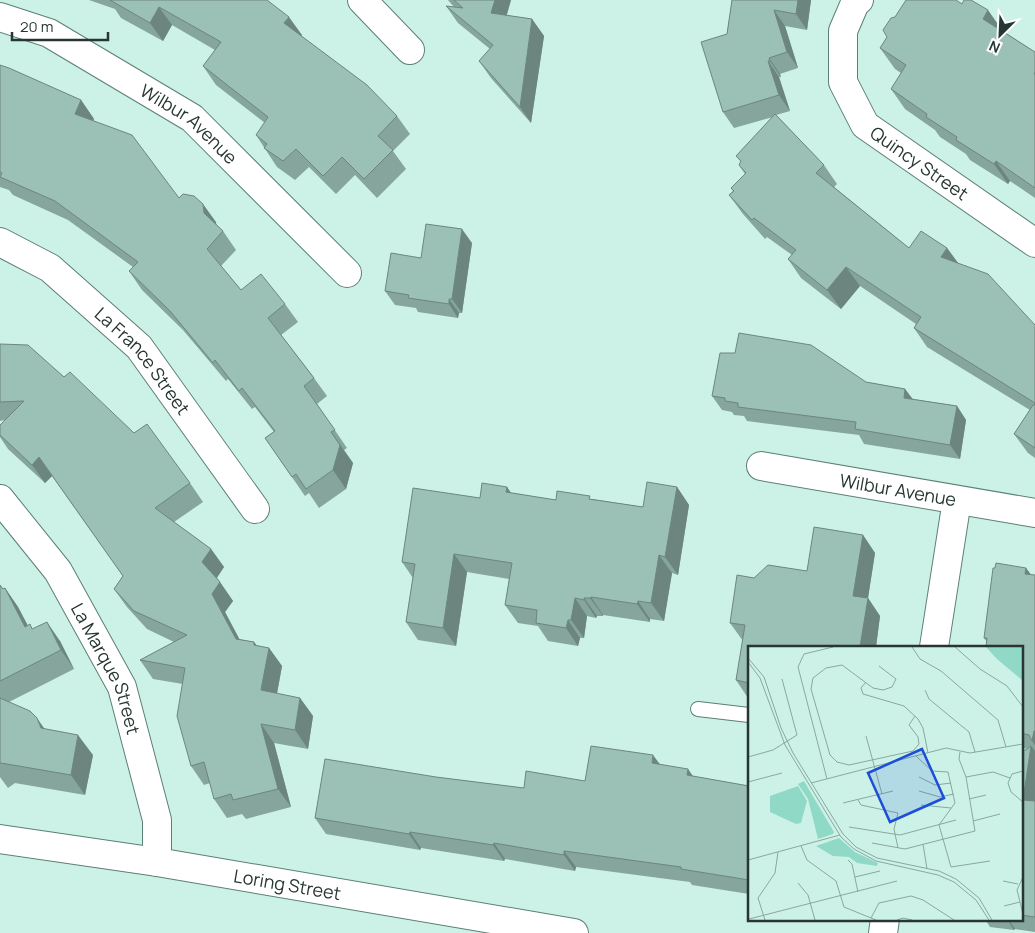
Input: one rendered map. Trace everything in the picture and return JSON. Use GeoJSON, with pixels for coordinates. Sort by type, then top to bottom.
{"type":"FeatureCollection","features":[{"type":"Feature","properties":{"kind":"street"},"geometry":{"type":"LineString","coordinates":[[362,0],[410,50]]}},
{"type":"Feature","properties":{"kind":"street","name":"Quincy Street"},"geometry":{"type":"LineString","coordinates":[[859,0],[855,3],[843,31],[843,82],[865,125],[1035,243]]}},
{"type":"Feature","properties":{"kind":"street","name":"Wilbur Avenue"},"geometry":{"type":"LineString","coordinates":[[0,17],[49,33],[192,118],[347,274]]}},
{"type":"Feature","properties":{"kind":"street","name":"La France Street"},"geometry":{"type":"LineString","coordinates":[[0,242],[50,268],[139,347],[255,510]]}},
{"type":"Feature","properties":{"kind":"street","name":"Wilbur Avenue"},"geometry":{"type":"LineString","coordinates":[[761,466],[1035,513]]}},
{"type":"Feature","properties":{"kind":"street","name":"La Marque Street"},"geometry":{"type":"LineString","coordinates":[[0,499],[58,571],[122,687],[157,820],[157,862]]}},
{"type":"Feature","properties":{"kind":"street"},"geometry":{"type":"LineString","coordinates":[[934,646],[957,500]]}},
{"type":"Feature","properties":{"kind":"street","name":"Loring Street"},"geometry":{"type":"LineString","coordinates":[[0,839],[157,862],[574,933]]}},
{"type":"Feature","properties":{"kind":"street"},"geometry":{"type":"LineString","coordinates":[[883,933],[886,920]]}},
{"type":"Feature","properties":{"kind":"lane"},"geometry":{"type":"LineString","coordinates":[[698,708],[748,715]]}},
{"type":"Feature","properties":{"kind":"building"},"geometry":{"type":"Polygon","coordinates":[[[110,0],[267,0],[289,17],[284,23],[367,85],[397,116],[378,136],[393,150],[364,179],[342,157],[323,176],[296,149],[283,161],[264,148],[267,144],[256,135],[268,117],[203,66],[221,42],[159,7],[150,23],[110,0]]]}},
{"type":"Feature","properties":{"kind":"building"},"geometry":{"type":"Polygon","coordinates":[[[454,0],[495,0],[491,13],[532,19],[520,107],[479,61],[493,45],[446,6],[463,8],[454,0]]]}},
{"type":"Feature","properties":{"kind":"building"},"geometry":{"type":"Polygon","coordinates":[[[732,0],[798,0],[796,14],[774,10],[787,52],[769,58],[770,61],[768,61],[779,95],[723,112],[701,42],[727,34],[732,0]]]}},
{"type":"Feature","properties":{"kind":"building"},"geometry":{"type":"Polygon","coordinates":[[[906,0],[956,0],[962,4],[964,0],[971,0],[988,10],[983,19],[1035,52],[1035,188],[996,161],[994,164],[956,140],[957,137],[926,117],[927,114],[891,89],[906,65],[880,48],[887,37],[883,30],[891,18],[895,17],[906,0]]]}},
{"type":"Feature","properties":{"kind":"building"},"geometry":{"type":"Polygon","coordinates":[[[0,65],[81,100],[75,114],[132,135],[179,198],[183,194],[194,196],[203,204],[204,213],[223,231],[207,249],[241,290],[261,274],[285,304],[268,318],[314,378],[304,386],[335,430],[331,432],[340,445],[333,470],[306,489],[296,474],[292,477],[265,438],[275,431],[242,388],[239,391],[215,360],[213,363],[170,311],[129,271],[138,262],[55,201],[0,177],[2,173],[0,172],[0,65]]]}},
{"type":"Feature","properties":{"kind":"building"},"geometry":{"type":"Polygon","coordinates":[[[775,114],[824,165],[816,173],[909,248],[921,231],[947,248],[941,257],[988,274],[1035,325],[1035,403],[914,328],[921,317],[846,267],[827,290],[788,259],[796,250],[754,218],[752,220],[729,195],[734,191],[731,188],[746,173],[739,165],[741,161],[736,156],[775,114]]]}},
{"type":"Feature","properties":{"kind":"building"},"geometry":{"type":"Polygon","coordinates":[[[426,224],[462,229],[452,299],[449,299],[449,304],[408,298],[409,295],[385,291],[391,253],[421,258],[426,224]]]}},
{"type":"Feature","properties":{"kind":"building"},"geometry":{"type":"Polygon","coordinates":[[[739,333],[811,345],[866,382],[905,389],[904,398],[957,406],[950,445],[855,429],[856,422],[738,407],[738,403],[712,396],[720,353],[735,353],[739,333]]]}},
{"type":"Feature","properties":{"kind":"building"},"geometry":{"type":"Polygon","coordinates":[[[0,344],[28,345],[64,377],[70,372],[134,433],[147,424],[190,483],[155,508],[211,549],[202,562],[220,582],[212,594],[236,639],[254,642],[254,645],[269,648],[261,690],[300,698],[295,730],[261,724],[278,789],[233,800],[231,794],[214,799],[204,762],[191,766],[177,716],[185,668],[140,660],[187,635],[134,611],[114,589],[123,576],[39,457],[32,465],[0,435],[0,425],[24,401],[0,402],[0,344]]]}},
{"type":"Feature","properties":{"kind":"building"},"geometry":{"type":"Polygon","coordinates":[[[1033,405],[1035,405],[1035,448],[1014,434],[1033,405]]]}},
{"type":"Feature","properties":{"kind":"building"},"geometry":{"type":"Polygon","coordinates":[[[647,482],[677,487],[665,557],[659,555],[651,603],[638,601],[637,604],[591,597],[584,598],[584,600],[575,598],[571,620],[568,620],[566,628],[536,623],[537,610],[505,605],[512,563],[454,554],[443,628],[406,622],[415,564],[402,562],[413,488],[480,498],[482,483],[507,487],[506,492],[556,500],[557,491],[590,496],[589,499],[643,507],[647,482]]]}},
{"type":"Feature","properties":{"kind":"building"},"geometry":{"type":"Polygon","coordinates":[[[814,527],[863,535],[853,596],[868,598],[860,646],[748,646],[748,683],[736,680],[745,625],[730,623],[737,575],[754,578],[768,565],[807,571],[814,527]]]}},
{"type":"Feature","properties":{"kind":"building"},"geometry":{"type":"Polygon","coordinates":[[[996,563],[1026,568],[1025,574],[1035,575],[1035,731],[1032,741],[1029,735],[1022,733],[1022,646],[986,646],[987,638],[984,638],[993,568],[995,568],[996,563]]]}},
{"type":"Feature","properties":{"kind":"building"},"geometry":{"type":"Polygon","coordinates":[[[0,585],[3,589],[5,588],[25,627],[30,624],[32,629],[47,622],[61,650],[0,681],[0,585]]]}},
{"type":"Feature","properties":{"kind":"building"},"geometry":{"type":"Polygon","coordinates":[[[0,698],[30,711],[37,718],[41,728],[78,735],[71,775],[0,763],[0,698]]]}},
{"type":"Feature","properties":{"kind":"building"},"geometry":{"type":"Polygon","coordinates":[[[591,746],[653,755],[652,763],[688,769],[687,775],[748,786],[748,880],[681,869],[681,867],[564,851],[564,855],[494,843],[493,845],[410,832],[409,834],[315,818],[325,759],[436,777],[524,788],[526,771],[585,781],[591,746]]]}},
{"type":"Feature","properties":{"kind":"building"},"geometry":{"type":"Polygon","coordinates":[[[1031,746],[1023,800],[1035,801],[1035,917],[1022,915],[1022,750],[1026,750],[1031,746]]]}}]}
